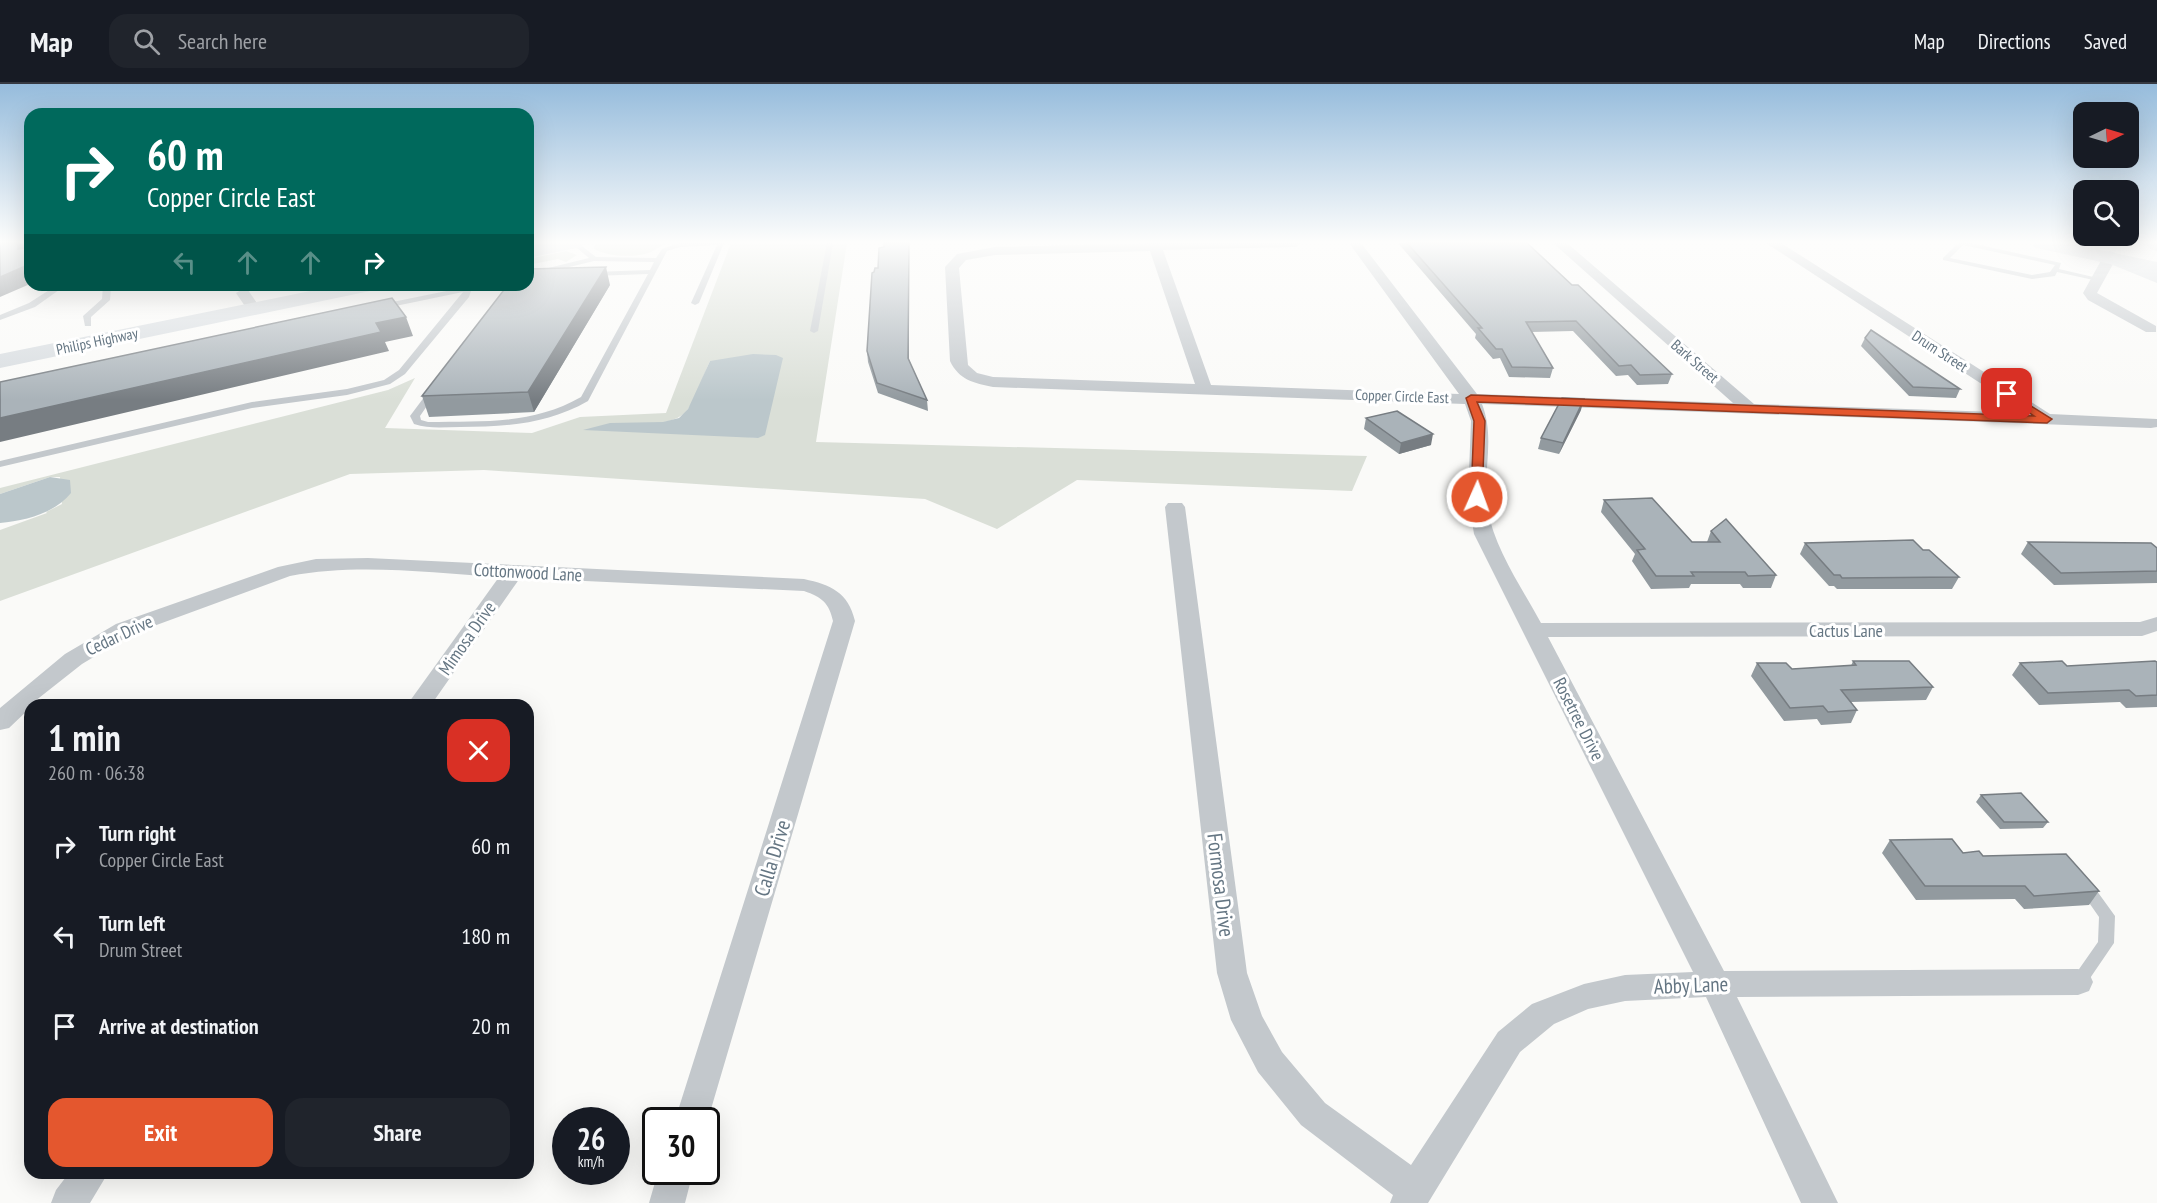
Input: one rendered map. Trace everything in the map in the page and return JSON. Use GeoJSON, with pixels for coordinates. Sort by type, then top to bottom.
{"type":"FeatureCollection","features":[{"type":"Feature","properties":{"kind":"main road","name":"Philips Highway"},"geometry":{"type":"LineString","coordinates":[[0,342],[223,295]]}},
{"type":"Feature","properties":{"kind":"main road","name":"Philips Highway"},"geometry":{"type":"LineString","coordinates":[[0,361],[228,295]]}},
{"type":"Feature","properties":{"kind":"street","name":"Copper Circle East"},"geometry":{"type":"LineString","coordinates":[[954,295],[958,361],[966,374],[976,380],[993,382],[2151,423]]}},
{"type":"Feature","properties":{"kind":"street"},"geometry":{"type":"LineString","coordinates":[[1172,295],[1205,390]]}},
{"type":"Feature","properties":{"kind":"street","name":"Rosetree Drive"},"geometry":{"type":"LineString","coordinates":[[1394,295],[1471,398],[1480,421],[1477,497],[1484,534],[1715,984],[1820,1203]]}},
{"type":"Feature","properties":{"kind":"street","name":"Bark Street"},"geometry":{"type":"LineString","coordinates":[[1619,295],[1750,409]]}},
{"type":"Feature","properties":{"kind":"street","name":"Drum Street"},"geometry":{"type":"LineString","coordinates":[[1854,295],[2047,419]]}},
{"type":"Feature","properties":{"kind":"street"},"geometry":{"type":"LineString","coordinates":[[2092,295],[2151,329]]}},
{"type":"Feature","properties":{"kind":"street","name":"Formosa Drive"},"geometry":{"type":"LineString","coordinates":[[1174,507],[1232,973],[1247,1020],[1270,1062],[1313,1114],[1412,1197]]}},
{"type":"Feature","properties":{"kind":"street","name":"Cottonwood Lane"},"geometry":{"type":"LineString","coordinates":[[224,593],[285,571],[342,563],[804,585],[823,590],[834,597]]}},
{"type":"Feature","properties":{"kind":"street","name":"Mimosa Drive"},"geometry":{"type":"LineString","coordinates":[[423,699],[514,571]]}},
{"type":"Feature","properties":{"kind":"street","name":"Cedar Drive"},"geometry":{"type":"LineString","coordinates":[[25,699],[58,669],[100,640],[224,593]]}},
{"type":"Feature","properties":{"kind":"street","name":"Calla Drive"},"geometry":{"type":"LineString","coordinates":[[696,1107],[844,621],[842,608],[834,597]]}},
{"type":"Feature","properties":{"kind":"street","name":"Cactus Lane"},"geometry":{"type":"LineString","coordinates":[[1534,630],[2142,629],[2157,624]]}},
{"type":"Feature","properties":{"kind":"street","name":"Cedar Drive"},"geometry":{"type":"LineString","coordinates":[[0,722],[24,700]]}},
{"type":"Feature","properties":{"kind":"street","name":"Abby Lane"},"geometry":{"type":"LineString","coordinates":[[1412,1197],[1509,1042],[1544,1014],[1584,997],[1625,987],[1715,984],[2078,982]]}},
{"type":"Feature","properties":{"kind":"street"},"geometry":{"type":"LineString","coordinates":[[69,1203],[86,1179]]}},
{"type":"Feature","properties":{"kind":"street"},"geometry":{"type":"LineString","coordinates":[[667,1203],[672,1185]]}},
{"type":"Feature","properties":{"kind":"lane"},"geometry":{"type":"LineString","coordinates":[[0,318],[32,305],[47,295]]}},
{"type":"Feature","properties":{"kind":"lane"},"geometry":{"type":"LineString","coordinates":[[88,324],[87,316],[106,300],[106,295]]}},
{"type":"Feature","properties":{"kind":"lane"},"geometry":{"type":"LineString","coordinates":[[372,309],[430,295]]}},
{"type":"Feature","properties":{"kind":"lane"},"geometry":{"type":"LineString","coordinates":[[0,464],[252,405],[347,392],[387,382],[402,372],[466,295]]}},
{"type":"Feature","properties":{"kind":"lane"},"geometry":{"type":"LineString","coordinates":[[442,378],[415,416],[417,422],[427,425],[536,420],[568,411],[585,399],[640,295]]}},
{"type":"Feature","properties":{"kind":"lane"},"geometry":{"type":"LineString","coordinates":[[695,303],[698,295]]}},
{"type":"Feature","properties":{"kind":"lane"},"geometry":{"type":"LineString","coordinates":[[814,332],[821,295]]}},
{"type":"Feature","properties":{"kind":"lane"},"geometry":{"type":"LineString","coordinates":[[2073,873],[2088,888],[2106,916],[2106,943],[2078,982]]}},
{"type":"Feature","properties":{"kind":"shaded area"},"geometry":{"type":"Polygon","coordinates":[[[711,295],[839,295],[816,442],[1367,456],[1352,491],[1077,480],[997,529],[925,499],[484,470],[350,474],[0,601],[0,530],[47,513],[62,504],[60,477],[50,477],[0,494],[0,488],[388,390],[415,378],[385,428],[532,433],[580,417],[666,413],[711,295]],[[710,361],[694,398],[681,416],[652,424],[610,423],[758,438],[710,361]]]}},
{"type":"Feature","properties":{"kind":"shaded area"},"geometry":{"type":"Polygon","coordinates":[[[753,354],[776,355],[783,358],[765,435],[758,438],[583,430],[610,423],[663,422],[679,418],[688,409],[710,361],[753,354]]]}},
{"type":"Feature","properties":{"kind":"shaded area"},"geometry":{"type":"Polygon","coordinates":[[[50,477],[70,480],[71,493],[64,500],[39,515],[0,523],[0,494],[50,477]]]}},
{"type":"Feature","properties":{"kind":"building"},"geometry":{"type":"Polygon","coordinates":[[[500,295],[588,295],[528,392],[422,396],[500,295]]]}},
{"type":"Feature","properties":{"kind":"building"},"geometry":{"type":"Polygon","coordinates":[[[871,295],[909,295],[908,358],[927,400],[877,383],[867,351],[871,295]]]}},
{"type":"Feature","properties":{"kind":"building"},"geometry":{"type":"Polygon","coordinates":[[[1453,295],[1589,295],[1672,374],[1640,375],[1631,365],[1619,366],[1576,321],[1526,322],[1553,368],[1512,367],[1502,349],[1496,349],[1478,328],[1482,328],[1453,295]]]}},
{"type":"Feature","properties":{"kind":"building"},"geometry":{"type":"Polygon","coordinates":[[[392,298],[406,317],[376,323],[381,332],[0,418],[0,382],[392,298]]]}},
{"type":"Feature","properties":{"kind":"building"},"geometry":{"type":"Polygon","coordinates":[[[1871,330],[1960,389],[1913,387],[1865,338],[1871,330]]]}},
{"type":"Feature","properties":{"kind":"building"},"geometry":{"type":"Polygon","coordinates":[[[1562,398],[1584,399],[1563,443],[1541,438],[1562,398]]]}},
{"type":"Feature","properties":{"kind":"building"},"geometry":{"type":"Polygon","coordinates":[[[1397,411],[1433,434],[1401,443],[1366,418],[1397,411]]]}},
{"type":"Feature","properties":{"kind":"building"},"geometry":{"type":"Polygon","coordinates":[[[1652,498],[1692,542],[1720,542],[1711,531],[1726,519],[1776,575],[1748,576],[1745,572],[1691,572],[1694,576],[1656,576],[1637,550],[1645,549],[1604,500],[1652,498]]]}},
{"type":"Feature","properties":{"kind":"building"},"geometry":{"type":"Polygon","coordinates":[[[1913,540],[1923,550],[1929,550],[1959,577],[1842,578],[1840,575],[1834,575],[1805,543],[1913,540]]]}},
{"type":"Feature","properties":{"kind":"building"},"geometry":{"type":"Polygon","coordinates":[[[2028,542],[2151,543],[2157,548],[2157,571],[2061,573],[2028,542]]]}},
{"type":"Feature","properties":{"kind":"building"},"geometry":{"type":"Polygon","coordinates":[[[1853,661],[1909,661],[1933,687],[1841,690],[1857,710],[1828,712],[1823,706],[1790,708],[1757,663],[1786,663],[1792,669],[1856,665],[1853,661]]]}},
{"type":"Feature","properties":{"kind":"building"},"geometry":{"type":"Polygon","coordinates":[[[2062,661],[2067,666],[2155,661],[2157,662],[2157,695],[2136,696],[2129,690],[2048,693],[2020,663],[2062,661]]]}},
{"type":"Feature","properties":{"kind":"building"},"geometry":{"type":"Polygon","coordinates":[[[2021,793],[2048,822],[2004,822],[1981,795],[2021,793]]]}},
{"type":"Feature","properties":{"kind":"building"},"geometry":{"type":"Polygon","coordinates":[[[1952,839],[1963,853],[1979,851],[1983,856],[2066,854],[2099,891],[2034,896],[2025,886],[1925,886],[1890,840],[1952,839]]]}},
{"type":"Feature","properties":{"kind":"route"},"geometry":{"type":"LineString","coordinates":[[1477,497],[1480,421],[1471,398],[2047,419],[2007,394]]}}]}
